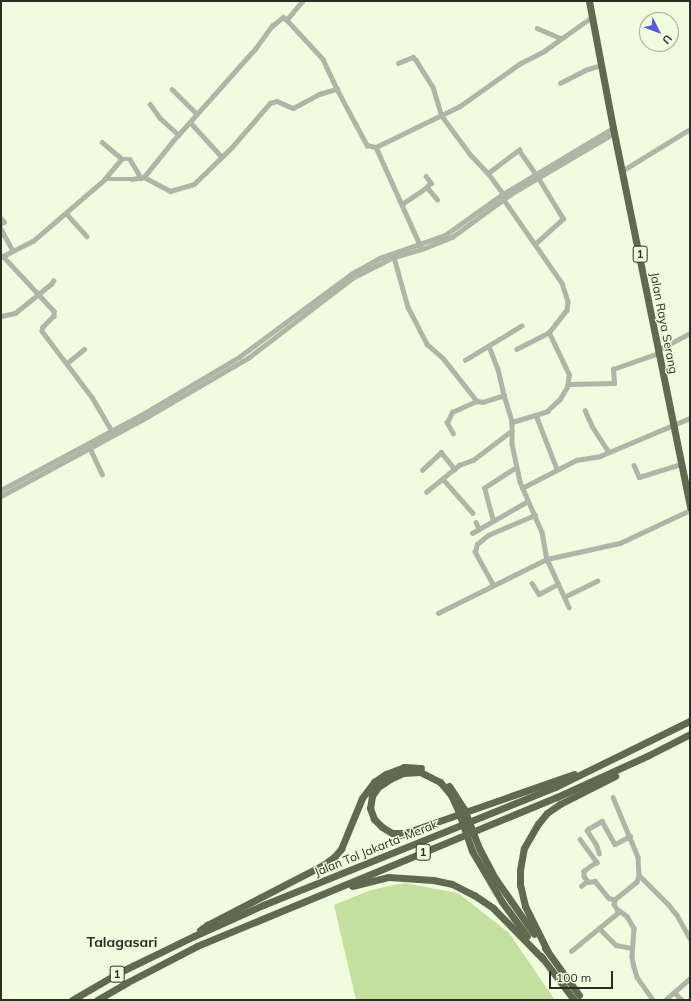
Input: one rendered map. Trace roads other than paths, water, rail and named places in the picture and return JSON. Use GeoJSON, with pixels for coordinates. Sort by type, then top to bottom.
{"type":"FeatureCollection","features":[{"type":"Feature","properties":{"kind":"highway","name":"Jalan Raya Serang"},"geometry":{"type":"LineString","coordinates":[[589,1],[613,131],[681,464],[689,496],[690,509]]}},
{"type":"Feature","properties":{"kind":"highway","name":"Jalan Tol Jakarta–Merak"},"geometry":{"type":"LineString","coordinates":[[72,1000],[120,972],[194,936],[263,905],[555,787],[690,721]]}},
{"type":"Feature","properties":{"kind":"highway","name":"Jalan Tol Jakarta–Merak"},"geometry":{"type":"LineString","coordinates":[[97,1000],[197,946],[557,797],[649,756],[690,734]]}},
{"type":"Feature","properties":{"kind":"highway"},"geometry":{"type":"LineString","coordinates":[[548,952],[524,906],[520,885],[522,860],[530,838],[538,824],[553,808],[632,767],[649,756]]}},
{"type":"Feature","properties":{"kind":"highway"},"geometry":{"type":"LineString","coordinates":[[461,810],[440,782],[431,776],[420,772],[403,773],[390,778],[378,788],[372,796],[370,808],[374,819],[382,827],[392,833],[405,833],[602,765]]}},
{"type":"Feature","properties":{"kind":"highway"},"geometry":{"type":"LineString","coordinates":[[194,936],[207,925],[323,865],[334,857],[347,837],[362,798],[374,782],[386,774],[404,767],[422,768],[433,772],[447,783],[461,810],[476,849],[502,902],[543,959]]}},
{"type":"Feature","properties":{"kind":"highway"},"geometry":{"type":"LineString","coordinates":[[476,849],[506,896],[548,952],[577,998]]}},
{"type":"Feature","properties":{"kind":"highway"},"geometry":{"type":"LineString","coordinates":[[197,946],[350,887],[370,881],[396,878],[433,880],[452,884],[474,895],[493,908],[543,959],[577,998]]}},
{"type":"Feature","properties":{"kind":"highway"},"geometry":{"type":"LineString","coordinates":[[120,972],[126,983]]}},
{"type":"Feature","properties":{"kind":"street"},"geometry":{"type":"LineString","coordinates":[[287,20],[302,1]]}},
{"type":"Feature","properties":{"kind":"street"},"geometry":{"type":"LineString","coordinates":[[105,179],[143,177],[255,49],[272,26],[283,17],[323,59],[337,89],[367,144],[376,147],[460,106],[519,64],[544,51],[560,38],[592,17]]}},
{"type":"Feature","properties":{"kind":"street"},"geometry":{"type":"LineString","coordinates":[[537,28],[560,38]]}},
{"type":"Feature","properties":{"kind":"street"},"geometry":{"type":"LineString","coordinates":[[398,63],[413,57],[416,60],[433,87],[442,116],[470,154],[488,173],[562,283],[568,302],[567,310],[549,333],[517,349]]}},
{"type":"Feature","properties":{"kind":"street"},"geometry":{"type":"LineString","coordinates":[[560,83],[585,70],[601,65]]}},
{"type":"Feature","properties":{"kind":"street"},"geometry":{"type":"LineString","coordinates":[[172,89],[197,114]]}},
{"type":"Feature","properties":{"kind":"street"},"geometry":{"type":"LineString","coordinates":[[113,433],[92,397],[42,331],[43,327],[54,314],[39,294],[2,257],[32,241],[105,179],[122,160],[130,159],[143,177],[166,190],[172,191],[197,182],[222,157],[272,101],[277,101],[293,108],[319,94],[337,89]]}},
{"type":"Feature","properties":{"kind":"street"},"geometry":{"type":"LineString","coordinates":[[150,104],[160,118],[179,135]]}},
{"type":"Feature","properties":{"kind":"street"},"geometry":{"type":"LineString","coordinates":[[190,122],[222,157]]}},
{"type":"Feature","properties":{"kind":"street"},"geometry":{"type":"LineString","coordinates":[[622,172],[690,129]]}},
{"type":"Feature","properties":{"kind":"street"},"geometry":{"type":"LineString","coordinates":[[1,490],[113,433],[248,358],[347,282],[394,257],[421,247],[459,229],[503,196],[613,131]]}},
{"type":"Feature","properties":{"kind":"street"},"geometry":{"type":"LineString","coordinates":[[102,142],[122,160]]}},
{"type":"Feature","properties":{"kind":"street"},"geometry":{"type":"LineString","coordinates":[[376,147],[421,247]]}},
{"type":"Feature","properties":{"kind":"street"},"geometry":{"type":"LineString","coordinates":[[488,173],[519,150],[537,176],[563,219],[535,244]]}},
{"type":"Feature","properties":{"kind":"street"},"geometry":{"type":"LineString","coordinates":[[402,204],[431,183],[426,176]]}},
{"type":"Feature","properties":{"kind":"street"},"geometry":{"type":"LineString","coordinates":[[427,187],[437,199]]}},
{"type":"Feature","properties":{"kind":"street"},"geometry":{"type":"LineString","coordinates":[[66,213],[87,236]]}},
{"type":"Feature","properties":{"kind":"street"},"geometry":{"type":"LineString","coordinates":[[1,218],[4,222],[1,224]]}},
{"type":"Feature","properties":{"kind":"street"},"geometry":{"type":"LineString","coordinates":[[1,229],[13,251]]}},
{"type":"Feature","properties":{"kind":"street"},"geometry":{"type":"LineString","coordinates":[[1,496],[90,448],[245,354],[351,274],[382,258],[421,247]]}},
{"type":"Feature","properties":{"kind":"street"},"geometry":{"type":"LineString","coordinates":[[394,257],[408,307],[423,339],[443,358],[477,401]]}},
{"type":"Feature","properties":{"kind":"street"},"geometry":{"type":"LineString","coordinates":[[1,316],[15,313],[39,294],[53,280]]}},
{"type":"Feature","properties":{"kind":"street"},"geometry":{"type":"LineString","coordinates":[[465,360],[521,326]]}},
{"type":"Feature","properties":{"kind":"street"},"geometry":{"type":"LineString","coordinates":[[512,422],[547,411],[560,399],[568,384],[569,375],[549,333]]}},
{"type":"Feature","properties":{"kind":"street"},"geometry":{"type":"LineString","coordinates":[[568,384],[614,383],[613,369],[659,351],[690,333]]}},
{"type":"Feature","properties":{"kind":"street"},"geometry":{"type":"LineString","coordinates":[[489,346],[498,369],[512,422],[511,431],[516,467],[522,488],[542,532],[547,559],[569,607]]}},
{"type":"Feature","properties":{"kind":"street"},"geometry":{"type":"LineString","coordinates":[[67,363],[84,350]]}},
{"type":"Feature","properties":{"kind":"street"},"geometry":{"type":"LineString","coordinates":[[453,434],[447,423],[450,415],[454,411],[477,401],[483,402],[504,395]]}},
{"type":"Feature","properties":{"kind":"street"},"geometry":{"type":"LineString","coordinates":[[585,410],[592,426],[609,452]]}},
{"type":"Feature","properties":{"kind":"street"},"geometry":{"type":"LineString","coordinates":[[536,415],[557,469]]}},
{"type":"Feature","properties":{"kind":"street"},"geometry":{"type":"LineString","coordinates":[[522,488],[576,460],[593,458],[674,426],[690,418]]}},
{"type":"Feature","properties":{"kind":"street"},"geometry":{"type":"LineString","coordinates":[[426,492],[460,465],[473,460],[511,431]]}},
{"type":"Feature","properties":{"kind":"street"},"geometry":{"type":"LineString","coordinates":[[90,448],[102,474]]}},
{"type":"Feature","properties":{"kind":"street"},"geometry":{"type":"LineString","coordinates":[[422,470],[441,452],[455,469]]}},
{"type":"Feature","properties":{"kind":"street"},"geometry":{"type":"LineString","coordinates":[[634,465],[639,477],[681,464]]}},
{"type":"Feature","properties":{"kind":"street"},"geometry":{"type":"LineString","coordinates":[[493,521],[484,488],[516,467]]}},
{"type":"Feature","properties":{"kind":"street"},"geometry":{"type":"LineString","coordinates":[[443,479],[473,513]]}},
{"type":"Feature","properties":{"kind":"street"},"geometry":{"type":"LineString","coordinates":[[472,533],[528,500]]}},
{"type":"Feature","properties":{"kind":"street"},"geometry":{"type":"LineString","coordinates":[[438,613],[547,559],[620,543],[690,509]]}},
{"type":"Feature","properties":{"kind":"street"},"geometry":{"type":"LineString","coordinates":[[493,586],[475,552],[476,544],[488,535],[534,515]]}},
{"type":"Feature","properties":{"kind":"street"},"geometry":{"type":"LineString","coordinates":[[476,522],[478,529]]}},
{"type":"Feature","properties":{"kind":"street"},"geometry":{"type":"LineString","coordinates":[[564,597],[597,581]]}},
{"type":"Feature","properties":{"kind":"street"},"geometry":{"type":"LineString","coordinates":[[532,583],[539,594],[558,584]]}},
{"type":"Feature","properties":{"kind":"street"},"geometry":{"type":"LineString","coordinates":[[613,797],[638,857],[639,875],[635,885],[615,900]]}},
{"type":"Feature","properties":{"kind":"street"},"geometry":{"type":"LineString","coordinates":[[593,857],[601,853],[587,831],[602,821],[616,844],[630,836]]}},
{"type":"Feature","properties":{"kind":"street"},"geometry":{"type":"LineString","coordinates":[[580,839],[597,863],[583,872],[587,881]]}},
{"type":"Feature","properties":{"kind":"street"},"geometry":{"type":"LineString","coordinates":[[639,875],[673,910],[690,938]]}},
{"type":"Feature","properties":{"kind":"street"},"geometry":{"type":"LineString","coordinates":[[581,886],[587,881],[595,881],[609,898],[615,900]]}},
{"type":"Feature","properties":{"kind":"street"},"geometry":{"type":"LineString","coordinates":[[615,900],[615,906],[627,916],[634,928],[632,957],[636,973],[653,1000]]}},
{"type":"Feature","properties":{"kind":"street"},"geometry":{"type":"LineString","coordinates":[[571,951],[620,911]]}},
{"type":"Feature","properties":{"kind":"street"},"geometry":{"type":"LineString","coordinates":[[599,928],[616,945],[632,948]]}},
{"type":"Feature","properties":{"kind":"street"},"geometry":{"type":"LineString","coordinates":[[665,1000],[690,978]]}},
{"type":"Feature","properties":{"kind":"street"},"geometry":{"type":"LineString","coordinates":[[674,992],[682,1000]]}},
{"type":"Feature","properties":{"kind":"district","name":"Talagasari"},"geometry":{"type":"Point","coordinates":[122,942]}}]}
